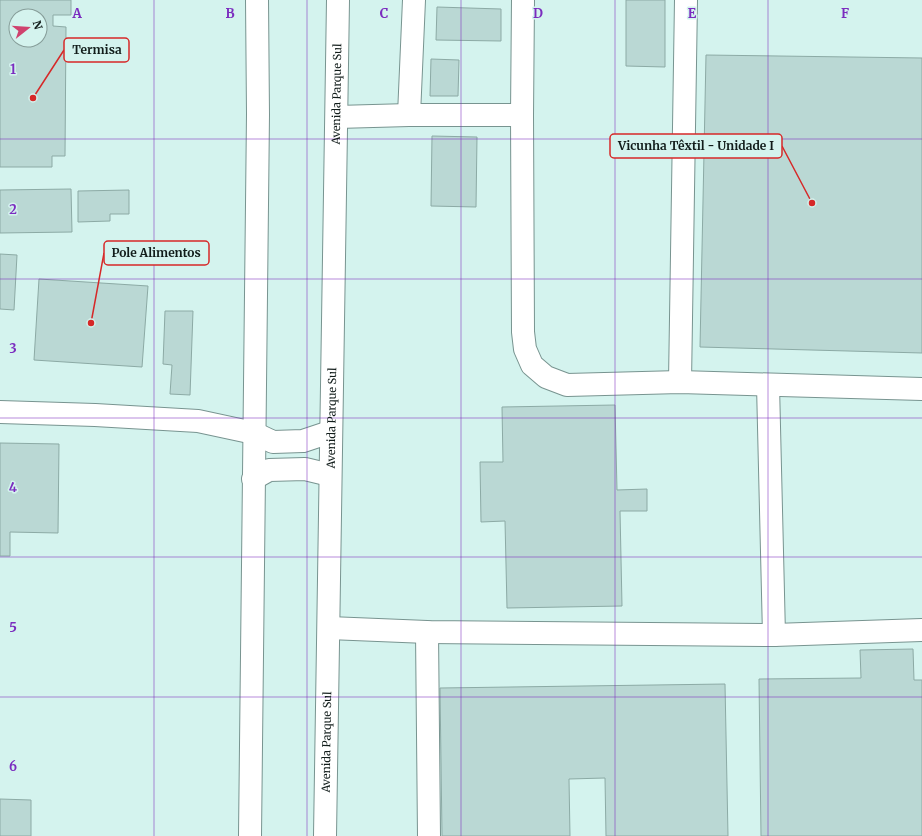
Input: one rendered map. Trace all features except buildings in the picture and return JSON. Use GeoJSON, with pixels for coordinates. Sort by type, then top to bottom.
{"type":"FeatureCollection","features":[{"type":"Feature","properties":{"kind":"street"},"geometry":{"type":"LineString","coordinates":[[250,836],[258,114],[257,0]]}},
{"type":"Feature","properties":{"kind":"street","name":"Avenida Parque Sul"},"geometry":{"type":"LineString","coordinates":[[325,836],[329,628],[330,432],[338,0]]}},
{"type":"Feature","properties":{"kind":"street"},"geometry":{"type":"LineString","coordinates":[[409,115],[414,0]]}},
{"type":"Feature","properties":{"kind":"street"},"geometry":{"type":"LineString","coordinates":[[523,0],[523,332],[525,349],[532,365],[546,377],[567,385],[680,382],[922,389]]}},
{"type":"Feature","properties":{"kind":"street"},"geometry":{"type":"LineString","coordinates":[[680,382],[686,0]]}},
{"type":"Feature","properties":{"kind":"street"},"geometry":{"type":"LineString","coordinates":[[337,117],[409,115],[522,115]]}},
{"type":"Feature","properties":{"kind":"street"},"geometry":{"type":"LineString","coordinates":[[768,385],[774,635]]}},
{"type":"Feature","properties":{"kind":"street"},"geometry":{"type":"LineString","coordinates":[[0,412],[95,415],[198,421],[254,432],[273,442],[303,441],[330,432]]}},
{"type":"Feature","properties":{"kind":"street"},"geometry":{"type":"LineString","coordinates":[[253,479],[269,470],[304,469],[330,476]]}},
{"type":"Feature","properties":{"kind":"street"},"geometry":{"type":"LineString","coordinates":[[329,628],[427,632],[774,635],[922,630]]}},
{"type":"Feature","properties":{"kind":"street"},"geometry":{"type":"LineString","coordinates":[[427,632],[429,836]]}},
{"type":"Feature","properties":{"kind":"place","name":"Termisa"},"geometry":{"type":"Point","coordinates":[33,98]}},
{"type":"Feature","properties":{"kind":"place","name":"Vicunha Têxtil - Unidade I"},"geometry":{"type":"Point","coordinates":[812,203]}},
{"type":"Feature","properties":{"kind":"place","name":"Pole Alimentos"},"geometry":{"type":"Point","coordinates":[91,323]}}]}
